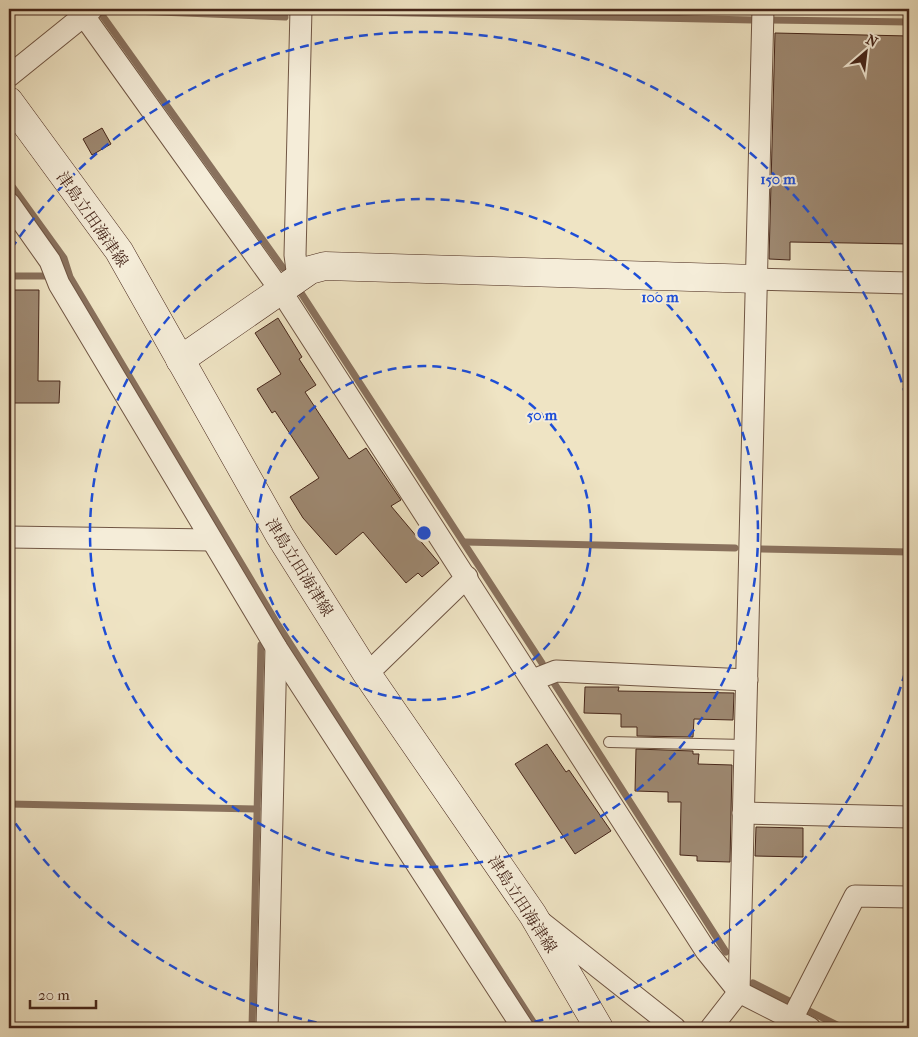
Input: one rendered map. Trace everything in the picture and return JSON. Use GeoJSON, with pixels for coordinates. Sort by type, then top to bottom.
{"type":"FeatureCollection","features":[{"type":"Feature","properties":{"kind":"main road","name":"津島立田海津線"},"geometry":{"type":"LineString","coordinates":[[9,101],[119,251],[280,536],[367,674],[533,915],[599,1028]]}},
{"type":"Feature","properties":{"kind":"main road"},"geometry":{"type":"LineString","coordinates":[[180,360],[310,270],[325,266],[757,279]]}},
{"type":"Feature","properties":{"kind":"street"},"geometry":{"type":"LineString","coordinates":[[289,285],[295,255],[300,9]]}},
{"type":"Feature","properties":{"kind":"street"},"geometry":{"type":"LineString","coordinates":[[711,1028],[739,992],[763,9]]}},
{"type":"Feature","properties":{"kind":"street"},"geometry":{"type":"LineString","coordinates":[[9,76],[85,11],[289,285],[533,680],[701,943],[739,992],[801,1024],[855,896],[909,897]]}},
{"type":"Feature","properties":{"kind":"street"},"geometry":{"type":"LineString","coordinates":[[9,203],[50,261],[59,284],[276,647],[523,1028]]}},
{"type":"Feature","properties":{"kind":"street"},"geometry":{"type":"LineString","coordinates":[[757,279],[909,283]]}},
{"type":"Feature","properties":{"kind":"street"},"geometry":{"type":"LineString","coordinates":[[9,537],[211,540]]}},
{"type":"Feature","properties":{"kind":"street"},"geometry":{"type":"LineString","coordinates":[[367,674],[468,577]]}},
{"type":"Feature","properties":{"kind":"street"},"geometry":{"type":"LineString","coordinates":[[267,1028],[276,647]]}},
{"type":"Feature","properties":{"kind":"street"},"geometry":{"type":"LineString","coordinates":[[533,680],[556,671],[747,680]]}},
{"type":"Feature","properties":{"kind":"street"},"geometry":{"type":"LineString","coordinates":[[743,814],[909,817]]}},
{"type":"Feature","properties":{"kind":"street"},"geometry":{"type":"LineString","coordinates":[[533,915],[674,1028]]}},
{"type":"Feature","properties":{"kind":"lane"},"geometry":{"type":"LineString","coordinates":[[609,742],[745,746]]}},
{"type":"Feature","properties":{"kind":"building"},"geometry":{"type":"Polygon","coordinates":[[[775,33],[909,36],[909,244],[790,242],[790,260],[769,259],[775,33]]]}},
{"type":"Feature","properties":{"kind":"building"},"geometry":{"type":"Polygon","coordinates":[[[102,128],[111,144],[92,155],[83,139],[102,128]]]}},
{"type":"Feature","properties":{"kind":"building"},"geometry":{"type":"Polygon","coordinates":[[[9,290],[39,290],[38,381],[60,381],[59,403],[9,403],[9,290]]]}},
{"type":"Feature","properties":{"kind":"building"},"geometry":{"type":"Polygon","coordinates":[[[278,318],[302,357],[299,359],[316,385],[305,392],[349,459],[366,448],[401,500],[391,506],[439,563],[422,577],[418,573],[406,583],[363,532],[336,555],[303,518],[290,497],[319,478],[275,411],[272,413],[257,389],[281,374],[255,333],[278,318]]]}},
{"type":"Feature","properties":{"kind":"building"},"geometry":{"type":"Polygon","coordinates":[[[585,687],[619,687],[618,691],[734,693],[733,720],[694,719],[693,737],[637,736],[637,727],[621,727],[621,714],[584,713],[585,687]]]}},
{"type":"Feature","properties":{"kind":"building"},"geometry":{"type":"Polygon","coordinates":[[[547,744],[566,772],[569,770],[611,831],[575,854],[515,764],[547,744]]]}},
{"type":"Feature","properties":{"kind":"building"},"geometry":{"type":"Polygon","coordinates":[[[636,749],[693,751],[693,754],[699,754],[698,764],[732,765],[730,862],[697,861],[697,856],[680,855],[681,802],[668,802],[668,792],[635,791],[636,749]]]}},
{"type":"Feature","properties":{"kind":"building"},"geometry":{"type":"Polygon","coordinates":[[[756,827],[803,828],[803,857],[755,856],[756,827]]]}},
{"type":"Feature","properties":{"kind":"waterway"},"geometry":{"type":"LineString","coordinates":[[283,268],[102,15],[106,10],[285,17]]}},
{"type":"Feature","properties":{"kind":"waterway"},"geometry":{"type":"LineString","coordinates":[[311,11],[753,20]]}},
{"type":"Feature","properties":{"kind":"waterway"},"geometry":{"type":"LineString","coordinates":[[771,20],[909,22]]}},
{"type":"Feature","properties":{"kind":"waterway"},"geometry":{"type":"LineString","coordinates":[[9,182],[64,258],[70,277],[278,625],[537,1028]]}},
{"type":"Feature","properties":{"kind":"waterway"},"geometry":{"type":"LineString","coordinates":[[9,276],[46,276]]}},
{"type":"Feature","properties":{"kind":"waterway"},"geometry":{"type":"LineString","coordinates":[[301,293],[542,663]]}},
{"type":"Feature","properties":{"kind":"waterway"},"geometry":{"type":"LineString","coordinates":[[464,542],[735,548]]}},
{"type":"Feature","properties":{"kind":"waterway"},"geometry":{"type":"LineString","coordinates":[[761,549],[909,552]]}},
{"type":"Feature","properties":{"kind":"waterway"},"geometry":{"type":"LineString","coordinates":[[252,1028],[261,645]]}},
{"type":"Feature","properties":{"kind":"waterway"},"geometry":{"type":"LineString","coordinates":[[554,683],[726,952]]}},
{"type":"Feature","properties":{"kind":"waterway"},"geometry":{"type":"LineString","coordinates":[[9,804],[257,809]]}},
{"type":"Feature","properties":{"kind":"waterway"},"geometry":{"type":"LineString","coordinates":[[753,983],[793,1003]]}},
{"type":"Feature","properties":{"kind":"waterway"},"geometry":{"type":"LineString","coordinates":[[809,1011],[843,1028]]}}]}
